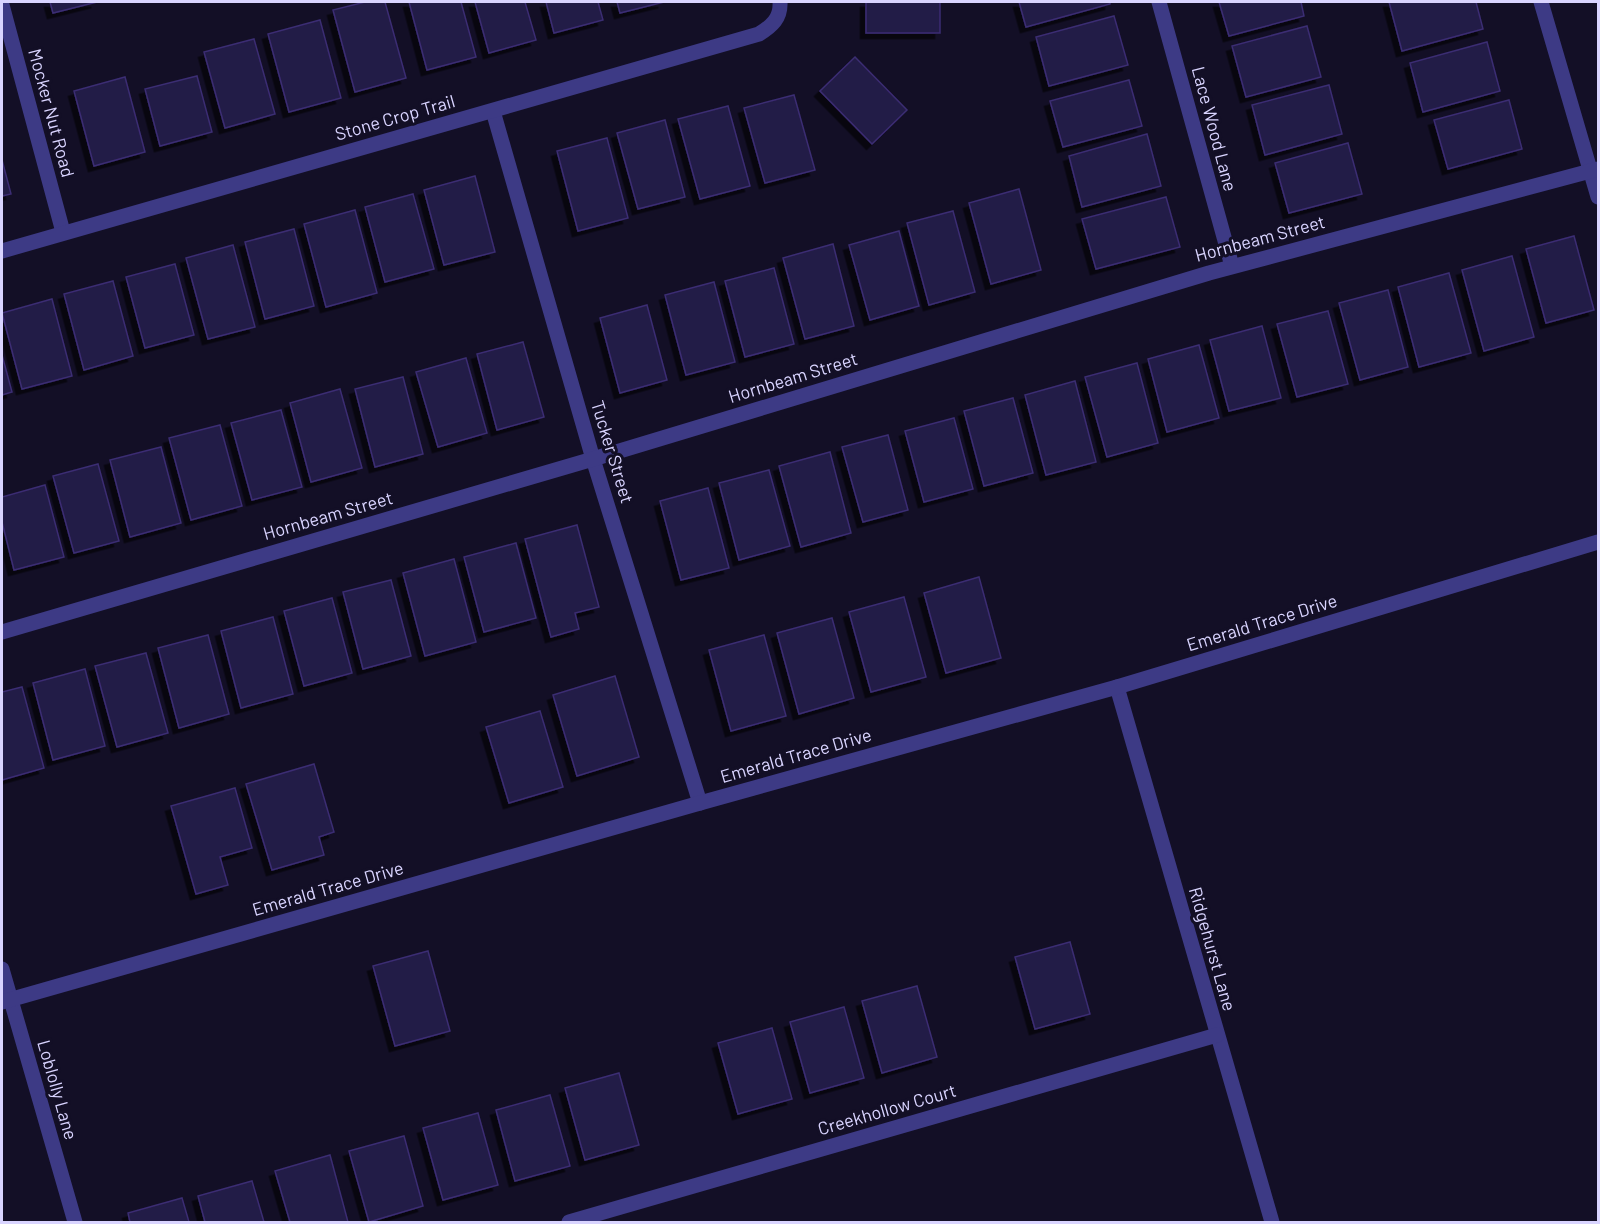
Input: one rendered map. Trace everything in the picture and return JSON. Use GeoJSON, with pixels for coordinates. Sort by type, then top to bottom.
{"type":"FeatureCollection","features":[{"type":"Feature","properties":{"kind":"street","name":"Stone Crop Trail"},"geometry":{"type":"LineString","coordinates":[[2,251],[759,34],[774,24],[781,10],[780,2]]}},
{"type":"Feature","properties":{"kind":"street","name":"Lace Wood Lane"},"geometry":{"type":"LineString","coordinates":[[1159,2],[1232,266]]}},
{"type":"Feature","properties":{"kind":"street"},"geometry":{"type":"LineString","coordinates":[[1541,2],[1595,170],[1599,197]]}},
{"type":"Feature","properties":{"kind":"street","name":"Mocker Nut Road"},"geometry":{"type":"LineString","coordinates":[[2,5],[63,232]]}},
{"type":"Feature","properties":{"kind":"street","name":"Tucker Street"},"geometry":{"type":"LineString","coordinates":[[493,111],[593,459],[700,803]]}},
{"type":"Feature","properties":{"kind":"street","name":"Hornbeam Street"},"geometry":{"type":"LineString","coordinates":[[2,632],[593,459],[1232,266],[1595,170]]}},
{"type":"Feature","properties":{"kind":"street","name":"Emerald Trace Drive"},"geometry":{"type":"LineString","coordinates":[[6,1001],[1117,687],[1599,542]]}},
{"type":"Feature","properties":{"kind":"street","name":"Ridgehurst Lane"},"geometry":{"type":"LineString","coordinates":[[1117,687],[1272,1222]]}},
{"type":"Feature","properties":{"kind":"street","name":"Loblolly Lane"},"geometry":{"type":"LineString","coordinates":[[2,969],[6,1001],[75,1222]]}},
{"type":"Feature","properties":{"kind":"street","name":"Creekhollow Court"},"geometry":{"type":"LineString","coordinates":[[569,1222],[1217,1035]]}},
{"type":"Feature","properties":{"kind":"building"},"geometry":{"type":"Polygon","coordinates":[[[50,2],[97,2],[53,13],[50,2]]]}},
{"type":"Feature","properties":{"kind":"building"},"geometry":{"type":"Polygon","coordinates":[[[365,2],[385,2],[406,78],[355,92],[333,10],[365,2]]]}},
{"type":"Feature","properties":{"kind":"building"},"geometry":{"type":"Polygon","coordinates":[[[409,2],[461,2],[476,57],[427,70],[409,2]]]}},
{"type":"Feature","properties":{"kind":"building"},"geometry":{"type":"Polygon","coordinates":[[[475,2],[525,2],[536,40],[489,53],[475,2]]]}},
{"type":"Feature","properties":{"kind":"building"},"geometry":{"type":"Polygon","coordinates":[[[546,2],[598,2],[603,20],[554,33],[546,2]]]}},
{"type":"Feature","properties":{"kind":"building"},"geometry":{"type":"Polygon","coordinates":[[[617,2],[664,2],[620,13],[617,2]]]}},
{"type":"Feature","properties":{"kind":"building"},"geometry":{"type":"Polygon","coordinates":[[[866,2],[940,2],[940,33],[866,33],[866,2]]]}},
{"type":"Feature","properties":{"kind":"building"},"geometry":{"type":"Polygon","coordinates":[[[1019,2],[1110,2],[1110,4],[1026,27],[1019,2]]]}},
{"type":"Feature","properties":{"kind":"building"},"geometry":{"type":"Polygon","coordinates":[[[1219,2],[1301,2],[1304,16],[1229,36],[1219,2]]]}},
{"type":"Feature","properties":{"kind":"building"},"geometry":{"type":"Polygon","coordinates":[[[1389,2],[1476,2],[1483,29],[1402,51],[1389,2]]]}},
{"type":"Feature","properties":{"kind":"building"},"geometry":{"type":"Polygon","coordinates":[[[1114,16],[1128,65],[1049,86],[1036,37],[1114,16]]]}},
{"type":"Feature","properties":{"kind":"building"},"geometry":{"type":"Polygon","coordinates":[[[320,20],[341,98],[289,112],[268,34],[320,20]]]}},
{"type":"Feature","properties":{"kind":"building"},"geometry":{"type":"Polygon","coordinates":[[[1307,26],[1321,77],[1246,97],[1232,46],[1307,26]]]}},
{"type":"Feature","properties":{"kind":"building"},"geometry":{"type":"Polygon","coordinates":[[[254,39],[275,114],[225,128],[204,52],[254,39]]]}},
{"type":"Feature","properties":{"kind":"building"},"geometry":{"type":"Polygon","coordinates":[[[1487,42],[1500,91],[1423,112],[1410,63],[1487,42]]]}},
{"type":"Feature","properties":{"kind":"building"},"geometry":{"type":"Polygon","coordinates":[[[855,57],[907,110],[872,144],[820,91],[855,57]]]}},
{"type":"Feature","properties":{"kind":"building"},"geometry":{"type":"Polygon","coordinates":[[[197,76],[212,132],[160,146],[145,89],[197,76]]]}},
{"type":"Feature","properties":{"kind":"building"},"geometry":{"type":"Polygon","coordinates":[[[125,77],[145,152],[94,166],[74,91],[125,77]]]}},
{"type":"Feature","properties":{"kind":"building"},"geometry":{"type":"Polygon","coordinates":[[[1129,80],[1142,126],[1063,147],[1050,101],[1129,80]]]}},
{"type":"Feature","properties":{"kind":"building"},"geometry":{"type":"Polygon","coordinates":[[[1329,85],[1342,134],[1265,155],[1252,105],[1329,85]]]}},
{"type":"Feature","properties":{"kind":"building"},"geometry":{"type":"Polygon","coordinates":[[[794,95],[815,170],[765,183],[744,108],[794,95]]]}},
{"type":"Feature","properties":{"kind":"building"},"geometry":{"type":"Polygon","coordinates":[[[1509,100],[1522,149],[1448,169],[1434,120],[1509,100]]]}},
{"type":"Feature","properties":{"kind":"building"},"geometry":{"type":"Polygon","coordinates":[[[728,106],[750,186],[700,199],[678,119],[728,106]]]}},
{"type":"Feature","properties":{"kind":"building"},"geometry":{"type":"Polygon","coordinates":[[[665,120],[685,197],[638,209],[617,133],[665,120]]]}},
{"type":"Feature","properties":{"kind":"building"},"geometry":{"type":"Polygon","coordinates":[[[1147,134],[1161,186],[1082,207],[1069,156],[1147,134]]]}},
{"type":"Feature","properties":{"kind":"building"},"geometry":{"type":"Polygon","coordinates":[[[607,138],[628,218],[578,231],[557,151],[607,138]]]}},
{"type":"Feature","properties":{"kind":"building"},"geometry":{"type":"Polygon","coordinates":[[[1348,143],[1362,194],[1289,213],[1275,163],[1348,143]]]}},
{"type":"Feature","properties":{"kind":"building"},"geometry":{"type":"Polygon","coordinates":[[[2,160],[11,194],[2,196],[2,160]]]}},
{"type":"Feature","properties":{"kind":"building"},"geometry":{"type":"Polygon","coordinates":[[[475,176],[495,252],[444,265],[424,190],[475,176]]]}},
{"type":"Feature","properties":{"kind":"building"},"geometry":{"type":"Polygon","coordinates":[[[1019,189],[1041,270],[991,284],[969,203],[1019,189]]]}},
{"type":"Feature","properties":{"kind":"building"},"geometry":{"type":"Polygon","coordinates":[[[413,194],[434,269],[385,282],[365,207],[413,194]]]}},
{"type":"Feature","properties":{"kind":"building"},"geometry":{"type":"Polygon","coordinates":[[[1166,197],[1180,247],[1096,269],[1082,219],[1166,197]]]}},
{"type":"Feature","properties":{"kind":"building"},"geometry":{"type":"Polygon","coordinates":[[[355,210],[377,293],[326,307],[304,224],[355,210]]]}},
{"type":"Feature","properties":{"kind":"building"},"geometry":{"type":"Polygon","coordinates":[[[953,211],[975,292],[929,305],[907,223],[953,211]]]}},
{"type":"Feature","properties":{"kind":"building"},"geometry":{"type":"Polygon","coordinates":[[[294,229],[314,306],[265,319],[245,242],[294,229]]]}},
{"type":"Feature","properties":{"kind":"building"},"geometry":{"type":"Polygon","coordinates":[[[899,231],[919,306],[870,320],[849,245],[899,231]]]}},
{"type":"Feature","properties":{"kind":"building"},"geometry":{"type":"Polygon","coordinates":[[[1574,236],[1594,310],[1546,323],[1526,249],[1574,236]]]}},
{"type":"Feature","properties":{"kind":"building"},"geometry":{"type":"Polygon","coordinates":[[[833,244],[854,326],[805,339],[783,258],[833,244]]]}},
{"type":"Feature","properties":{"kind":"building"},"geometry":{"type":"Polygon","coordinates":[[[233,245],[255,327],[208,339],[186,258],[233,245]]]}},
{"type":"Feature","properties":{"kind":"building"},"geometry":{"type":"Polygon","coordinates":[[[1512,256],[1534,337],[1484,351],[1462,270],[1512,256]]]}},
{"type":"Feature","properties":{"kind":"building"},"geometry":{"type":"Polygon","coordinates":[[[175,264],[194,335],[145,348],[126,277],[175,264]]]}},
{"type":"Feature","properties":{"kind":"building"},"geometry":{"type":"Polygon","coordinates":[[[774,268],[794,344],[745,357],[725,281],[774,268]]]}},
{"type":"Feature","properties":{"kind":"building"},"geometry":{"type":"Polygon","coordinates":[[[1449,273],[1471,353],[1419,367],[1398,287],[1449,273]]]}},
{"type":"Feature","properties":{"kind":"building"},"geometry":{"type":"Polygon","coordinates":[[[113,281],[133,356],[84,370],[64,294],[113,281]]]}},
{"type":"Feature","properties":{"kind":"building"},"geometry":{"type":"Polygon","coordinates":[[[714,282],[735,362],[686,375],[665,295],[714,282]]]}},
{"type":"Feature","properties":{"kind":"building"},"geometry":{"type":"Polygon","coordinates":[[[1388,290],[1408,367],[1360,380],[1339,303],[1388,290]]]}},
{"type":"Feature","properties":{"kind":"building"},"geometry":{"type":"Polygon","coordinates":[[[52,299],[72,376],[22,389],[2,313],[52,299]]]}},
{"type":"Feature","properties":{"kind":"building"},"geometry":{"type":"Polygon","coordinates":[[[647,305],[667,380],[620,393],[600,318],[647,305]]]}},
{"type":"Feature","properties":{"kind":"building"},"geometry":{"type":"Polygon","coordinates":[[[1328,311],[1348,384],[1297,397],[1277,324],[1328,311]]]}},
{"type":"Feature","properties":{"kind":"building"},"geometry":{"type":"Polygon","coordinates":[[[1262,326],[1281,398],[1229,411],[1210,340],[1262,326]]]}},
{"type":"Feature","properties":{"kind":"building"},"geometry":{"type":"Polygon","coordinates":[[[523,342],[544,417],[497,430],[477,354],[523,342]]]}},
{"type":"Feature","properties":{"kind":"building"},"geometry":{"type":"Polygon","coordinates":[[[1199,345],[1219,418],[1167,432],[1148,359],[1199,345]]]}},
{"type":"Feature","properties":{"kind":"building"},"geometry":{"type":"Polygon","coordinates":[[[2,355],[12,392],[2,395],[2,355]]]}},
{"type":"Feature","properties":{"kind":"building"},"geometry":{"type":"Polygon","coordinates":[[[466,358],[487,433],[438,447],[416,372],[466,358]]]}},
{"type":"Feature","properties":{"kind":"building"},"geometry":{"type":"Polygon","coordinates":[[[1137,363],[1158,443],[1107,457],[1085,377],[1137,363]]]}},
{"type":"Feature","properties":{"kind":"building"},"geometry":{"type":"Polygon","coordinates":[[[403,377],[423,454],[375,467],[355,389],[403,377]]]}},
{"type":"Feature","properties":{"kind":"building"},"geometry":{"type":"Polygon","coordinates":[[[1075,381],[1096,462],[1046,475],[1025,395],[1075,381]]]}},
{"type":"Feature","properties":{"kind":"building"},"geometry":{"type":"Polygon","coordinates":[[[340,389],[362,468],[311,482],[290,403],[340,389]]]}},
{"type":"Feature","properties":{"kind":"building"},"geometry":{"type":"Polygon","coordinates":[[[1013,398],[1033,473],[984,486],[964,411],[1013,398]]]}},
{"type":"Feature","properties":{"kind":"building"},"geometry":{"type":"Polygon","coordinates":[[[281,410],[302,487],[252,500],[231,423],[281,410]]]}},
{"type":"Feature","properties":{"kind":"building"},"geometry":{"type":"Polygon","coordinates":[[[954,418],[973,489],[924,502],[905,431],[954,418]]]}},
{"type":"Feature","properties":{"kind":"building"},"geometry":{"type":"Polygon","coordinates":[[[220,425],[242,506],[191,520],[169,438],[220,425]]]}},
{"type":"Feature","properties":{"kind":"building"},"geometry":{"type":"Polygon","coordinates":[[[888,435],[908,510],[863,522],[842,447],[888,435]]]}},
{"type":"Feature","properties":{"kind":"building"},"geometry":{"type":"Polygon","coordinates":[[[161,447],[181,523],[130,537],[110,460],[161,447]]]}},
{"type":"Feature","properties":{"kind":"building"},"geometry":{"type":"Polygon","coordinates":[[[830,452],[851,533],[801,547],[779,466],[830,452]]]}},
{"type":"Feature","properties":{"kind":"building"},"geometry":{"type":"Polygon","coordinates":[[[98,464],[119,541],[74,553],[53,476],[98,464]]]}},
{"type":"Feature","properties":{"kind":"building"},"geometry":{"type":"Polygon","coordinates":[[[769,470],[790,546],[739,560],[719,483],[769,470]]]}},
{"type":"Feature","properties":{"kind":"building"},"geometry":{"type":"Polygon","coordinates":[[[45,485],[64,557],[14,570],[2,522],[2,497],[45,485]]]}},
{"type":"Feature","properties":{"kind":"building"},"geometry":{"type":"Polygon","coordinates":[[[708,488],[729,568],[681,580],[660,501],[708,488]]]}},
{"type":"Feature","properties":{"kind":"building"},"geometry":{"type":"Polygon","coordinates":[[[577,525],[599,607],[575,613],[579,629],[551,637],[525,539],[577,525]]]}},
{"type":"Feature","properties":{"kind":"building"},"geometry":{"type":"Polygon","coordinates":[[[516,543],[536,618],[484,632],[464,557],[516,543]]]}},
{"type":"Feature","properties":{"kind":"building"},"geometry":{"type":"Polygon","coordinates":[[[454,559],[476,642],[425,656],[403,573],[454,559]]]}},
{"type":"Feature","properties":{"kind":"building"},"geometry":{"type":"Polygon","coordinates":[[[979,577],[1001,658],[946,673],[924,593],[979,577]]]}},
{"type":"Feature","properties":{"kind":"building"},"geometry":{"type":"Polygon","coordinates":[[[391,580],[411,656],[363,669],[343,592],[391,580]]]}},
{"type":"Feature","properties":{"kind":"building"},"geometry":{"type":"Polygon","coordinates":[[[904,597],[926,677],[871,692],[849,612],[904,597]]]}},
{"type":"Feature","properties":{"kind":"building"},"geometry":{"type":"Polygon","coordinates":[[[332,598],[352,673],[304,686],[284,611],[332,598]]]}},
{"type":"Feature","properties":{"kind":"building"},"geometry":{"type":"Polygon","coordinates":[[[273,617],[293,694],[241,708],[221,631],[273,617]]]}},
{"type":"Feature","properties":{"kind":"building"},"geometry":{"type":"Polygon","coordinates":[[[832,618],[854,698],[799,714],[777,633],[832,618]]]}},
{"type":"Feature","properties":{"kind":"building"},"geometry":{"type":"Polygon","coordinates":[[[208,635],[229,714],[179,728],[158,648],[208,635]]]}},
{"type":"Feature","properties":{"kind":"building"},"geometry":{"type":"Polygon","coordinates":[[[764,635],[786,716],[731,731],[709,650],[764,635]]]}},
{"type":"Feature","properties":{"kind":"building"},"geometry":{"type":"Polygon","coordinates":[[[146,653],[168,733],[117,747],[95,666],[146,653]]]}},
{"type":"Feature","properties":{"kind":"building"},"geometry":{"type":"Polygon","coordinates":[[[85,669],[105,746],[53,760],[33,683],[85,669]]]}},
{"type":"Feature","properties":{"kind":"building"},"geometry":{"type":"Polygon","coordinates":[[[615,676],[639,757],[577,776],[553,695],[615,676]]]}},
{"type":"Feature","properties":{"kind":"building"},"geometry":{"type":"Polygon","coordinates":[[[22,687],[44,768],[2,780],[2,692],[22,687]]]}},
{"type":"Feature","properties":{"kind":"building"},"geometry":{"type":"Polygon","coordinates":[[[540,711],[563,787],[509,803],[486,727],[540,711]]]}},
{"type":"Feature","properties":{"kind":"building"},"geometry":{"type":"Polygon","coordinates":[[[314,764],[334,832],[319,837],[324,855],[272,870],[246,784],[314,764]]]}},
{"type":"Feature","properties":{"kind":"building"},"geometry":{"type":"Polygon","coordinates":[[[235,788],[252,848],[220,857],[228,885],[196,894],[171,806],[235,788]]]}},
{"type":"Feature","properties":{"kind":"building"},"geometry":{"type":"Polygon","coordinates":[[[1070,942],[1090,1014],[1035,1029],[1015,957],[1070,942]]]}},
{"type":"Feature","properties":{"kind":"building"},"geometry":{"type":"Polygon","coordinates":[[[428,951],[450,1031],[395,1046],[373,966],[428,951]]]}},
{"type":"Feature","properties":{"kind":"building"},"geometry":{"type":"Polygon","coordinates":[[[917,986],[937,1057],[882,1073],[862,1001],[917,986]]]}},
{"type":"Feature","properties":{"kind":"building"},"geometry":{"type":"Polygon","coordinates":[[[844,1007],[864,1078],[810,1093],[790,1022],[844,1007]]]}},
{"type":"Feature","properties":{"kind":"building"},"geometry":{"type":"Polygon","coordinates":[[[772,1028],[792,1099],[738,1114],[718,1043],[772,1028]]]}},
{"type":"Feature","properties":{"kind":"building"},"geometry":{"type":"Polygon","coordinates":[[[619,1073],[639,1145],[585,1160],[565,1088],[619,1073]]]}},
{"type":"Feature","properties":{"kind":"building"},"geometry":{"type":"Polygon","coordinates":[[[550,1095],[570,1166],[515,1181],[496,1110],[550,1095]]]}},
{"type":"Feature","properties":{"kind":"building"},"geometry":{"type":"Polygon","coordinates":[[[478,1113],[498,1185],[443,1200],[423,1128],[478,1113]]]}},
{"type":"Feature","properties":{"kind":"building"},"geometry":{"type":"Polygon","coordinates":[[[404,1136],[423,1206],[369,1222],[349,1151],[404,1136]]]}},
{"type":"Feature","properties":{"kind":"building"},"geometry":{"type":"Polygon","coordinates":[[[330,1155],[348,1222],[290,1222],[275,1171],[330,1155]]]}},
{"type":"Feature","properties":{"kind":"building"},"geometry":{"type":"Polygon","coordinates":[[[252,1181],[264,1222],[205,1222],[198,1196],[252,1181]]]}},
{"type":"Feature","properties":{"kind":"building"},"geometry":{"type":"Polygon","coordinates":[[[182,1198],[189,1222],[130,1222],[128,1213],[182,1198]]]}}]}
